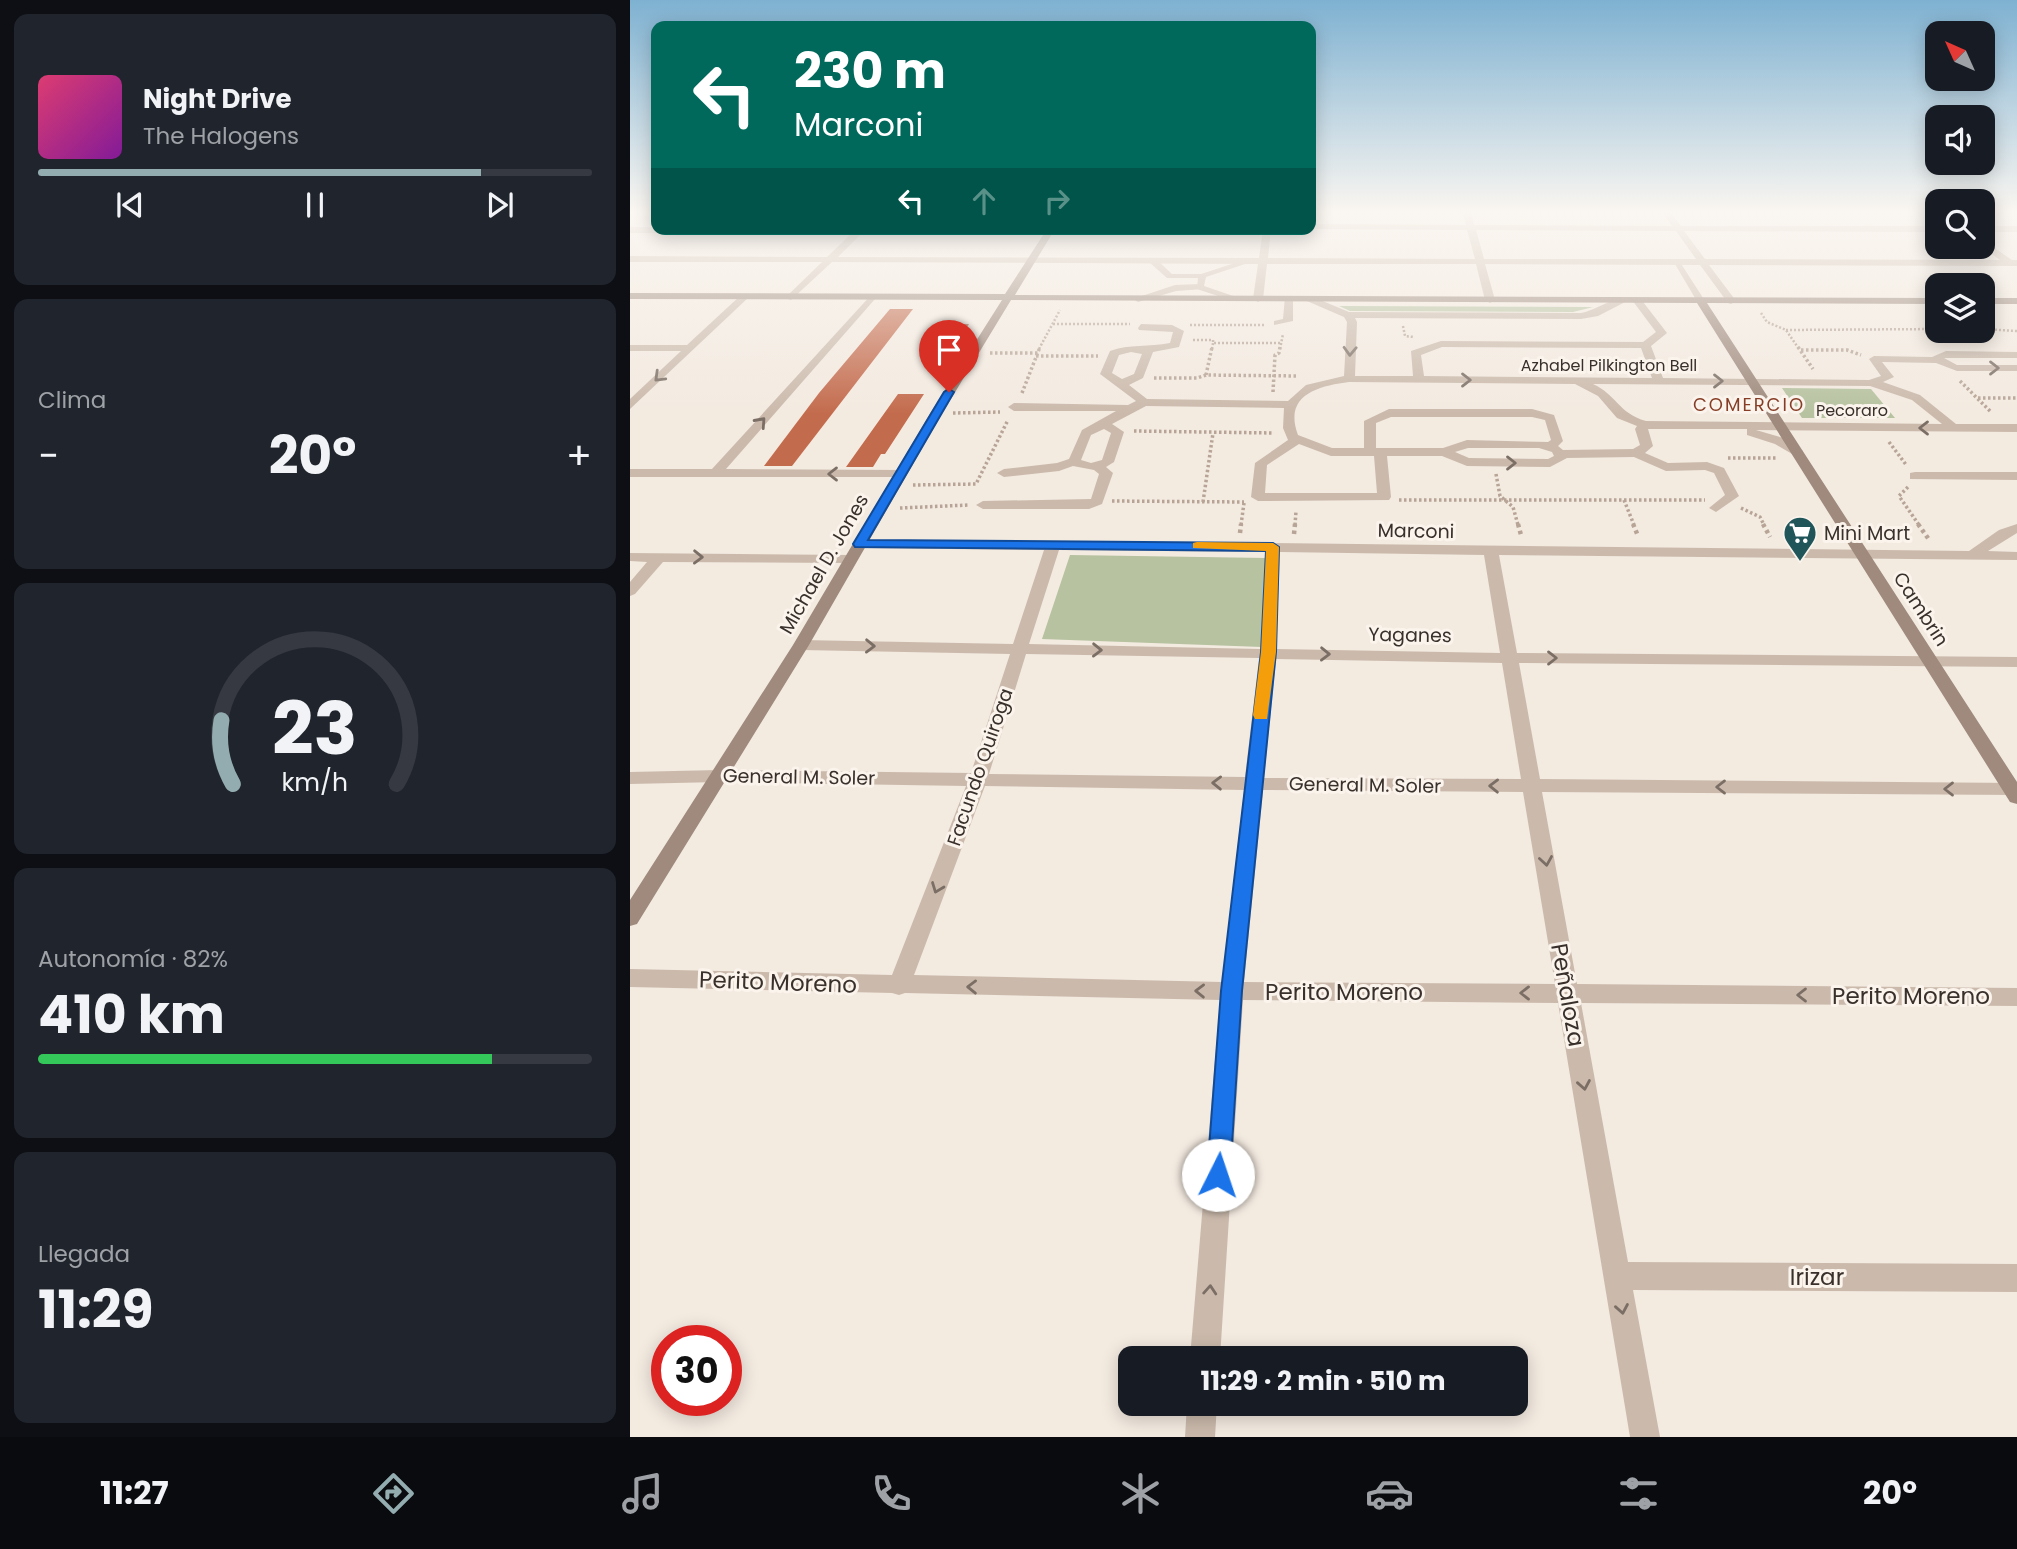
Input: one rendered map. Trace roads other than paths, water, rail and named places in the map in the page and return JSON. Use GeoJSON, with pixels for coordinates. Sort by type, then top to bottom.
{"type":"FeatureCollection","features":[{"type":"Feature","properties":{"kind":"street"},"geometry":{"type":"LineString","coordinates":[[791,297],[808,280]]}},
{"type":"Feature","properties":{"kind":"street","name":"Michael D. Jones"},"geometry":{"type":"LineString","coordinates":[[630,918],[802,645],[937,412],[1020,280]]}},
{"type":"Feature","properties":{"kind":"street"},"geometry":{"type":"LineString","coordinates":[[1258,280],[1258,299]]}},
{"type":"Feature","properties":{"kind":"street"},"geometry":{"type":"LineString","coordinates":[[1485,280],[1490,300]]}},
{"type":"Feature","properties":{"kind":"street"},"geometry":{"type":"LineString","coordinates":[[1715,280],[1731,301]]}},
{"type":"Feature","properties":{"kind":"street"},"geometry":{"type":"LineString","coordinates":[[1138,299],[1175,288],[1200,287]]}},
{"type":"Feature","properties":{"kind":"street"},"geometry":{"type":"LineString","coordinates":[[630,296],[1925,301]]}},
{"type":"Feature","properties":{"kind":"street"},"geometry":{"type":"LineString","coordinates":[[630,405],[744,297]]}},
{"type":"Feature","properties":{"kind":"street"},"geometry":{"type":"LineString","coordinates":[[716,473],[872,297]]}},
{"type":"Feature","properties":{"kind":"street"},"geometry":{"type":"LineString","coordinates":[[1281,326],[1288,321],[1289,299]]}},
{"type":"Feature","properties":{"kind":"street"},"geometry":{"type":"LineString","coordinates":[[1310,299],[1348,315],[1581,316],[1594,314],[1624,300]]}},
{"type":"Feature","properties":{"kind":"street"},"geometry":{"type":"LineString","coordinates":[[1419,380],[1415,353],[1441,344],[1645,345],[1662,333],[1656,321],[1645,315],[1637,300]]}},
{"type":"Feature","properties":{"kind":"street","name":"Cambrin"},"geometry":{"type":"LineString","coordinates":[[1701,300],[1755,382],[1861,555],[2015,792]]}},
{"type":"Feature","properties":{"kind":"street"},"geometry":{"type":"LineString","coordinates":[[1995,301],[2017,301]]}},
{"type":"Feature","properties":{"kind":"street"},"geometry":{"type":"LineString","coordinates":[[1348,315],[1352,322],[1349,379]]}},
{"type":"Feature","properties":{"kind":"street"},"geometry":{"type":"LineString","coordinates":[[1145,326],[1143,328],[1179,331],[1175,345],[1144,351],[1125,349],[1114,353],[1106,374],[1124,383],[1131,394],[1145,402]]}},
{"type":"Feature","properties":{"kind":"street"},"geometry":{"type":"LineString","coordinates":[[1645,345],[1659,381]]}},
{"type":"Feature","properties":{"kind":"street"},"geometry":{"type":"LineString","coordinates":[[630,348],[689,348]]}},
{"type":"Feature","properties":{"kind":"street"},"geometry":{"type":"LineString","coordinates":[[1124,383],[1139,376],[1148,353],[1144,351]]}},
{"type":"Feature","properties":{"kind":"street"},"geometry":{"type":"LineString","coordinates":[[1940,362],[1937,357],[1946,354],[2017,355]]}},
{"type":"Feature","properties":{"kind":"street"},"geometry":{"type":"LineString","coordinates":[[1870,383],[1888,377],[1874,359],[1940,362],[1957,368],[2017,368]]}},
{"type":"Feature","properties":{"kind":"street","name":"Azhabel Pilkington Bell"},"geometry":{"type":"LineString","coordinates":[[1289,405],[1295,396],[1318,383],[1349,379],[1870,383],[1914,394],[1954,428]]}},
{"type":"Feature","properties":{"kind":"street"},"geometry":{"type":"LineString","coordinates":[[1571,381],[1605,394],[1615,412],[1645,425],[1641,429],[1647,446],[1636,453]]}},
{"type":"Feature","properties":{"kind":"street"},"geometry":{"type":"LineString","coordinates":[[1605,394],[1615,387],[1634,381]]}},
{"type":"Feature","properties":{"kind":"street"},"geometry":{"type":"LineString","coordinates":[[1003,473],[1059,467],[1074,461],[1086,433],[1105,425],[1109,418],[1126,408],[1145,402],[1289,405],[1293,436]]}},
{"type":"Feature","properties":{"kind":"street"},"geometry":{"type":"LineString","coordinates":[[1014,407],[1126,408]]}},
{"type":"Feature","properties":{"kind":"street"},"geometry":{"type":"LineString","coordinates":[[1293,436],[1261,463],[1258,497],[1384,497],[1370,421],[1389,413],[1532,412],[1550,418],[1558,441],[1555,451]]}},
{"type":"Feature","properties":{"kind":"street"},"geometry":{"type":"LineString","coordinates":[[1074,461],[1080,466],[1097,466],[1108,462],[1118,432],[1105,425]]}},
{"type":"Feature","properties":{"kind":"street","name":"Pecoraro"},"geometry":{"type":"LineString","coordinates":[[1645,425],[2012,428]]}},
{"type":"Feature","properties":{"kind":"street"},"geometry":{"type":"LineString","coordinates":[[1720,426],[1779,441],[1800,456]]}},
{"type":"Feature","properties":{"kind":"street"},"geometry":{"type":"LineString","coordinates":[[1293,436],[1331,452],[1444,452],[1467,444],[1541,444],[1555,451],[1561,458],[1550,463],[1493,463],[1467,461],[1444,452]]}},
{"type":"Feature","properties":{"kind":"street"},"geometry":{"type":"LineString","coordinates":[[1555,451],[1636,453],[1666,467],[1707,466],[1719,471],[1732,496],[1721,504]]}},
{"type":"Feature","properties":{"kind":"street"},"geometry":{"type":"LineString","coordinates":[[983,505],[1090,505],[1097,501],[1106,473],[1097,466]]}},
{"type":"Feature","properties":{"kind":"street"},"geometry":{"type":"LineString","coordinates":[[630,473],[898,479]]}},
{"type":"Feature","properties":{"kind":"street"},"geometry":{"type":"LineString","coordinates":[[1915,476],[2017,476]]}},
{"type":"Feature","properties":{"kind":"street"},"geometry":{"type":"LineString","coordinates":[[1973,555],[2004,533],[2017,528]]}},
{"type":"Feature","properties":{"kind":"street","name":"Marconi"},"geometry":{"type":"LineString","coordinates":[[630,557],[1053,545],[2017,556]]}},
{"type":"Feature","properties":{"kind":"street","name":"Facundo Quiroga"},"geometry":{"type":"LineString","coordinates":[[900,986],[978,779],[1053,545]]}},
{"type":"Feature","properties":{"kind":"street"},"geometry":{"type":"LineString","coordinates":[[1206,1346],[1231,991],[1268,652],[1284,547]]}},
{"type":"Feature","properties":{"kind":"street","name":"Peñaloza"},"geometry":{"type":"LineString","coordinates":[[1491,552],[1645,1437]]}},
{"type":"Feature","properties":{"kind":"street"},"geometry":{"type":"LineString","coordinates":[[630,591],[659,557]]}},
{"type":"Feature","properties":{"kind":"street","name":"Yaganes"},"geometry":{"type":"LineString","coordinates":[[802,645],[1509,658],[2017,662]]}},
{"type":"Feature","properties":{"kind":"street","name":"General M. Soler"},"geometry":{"type":"LineString","coordinates":[[630,778],[719,776],[2015,792]]}},
{"type":"Feature","properties":{"kind":"street","name":"Perito Moreno"},"geometry":{"type":"LineString","coordinates":[[630,978],[900,986],[1231,991],[2017,997]]}},
{"type":"Feature","properties":{"kind":"street","name":"Irizar"},"geometry":{"type":"LineString","coordinates":[[1617,1276],[2017,1278]]}},
{"type":"Feature","properties":{"kind":"street"},"geometry":{"type":"LineString","coordinates":[[1200,1437],[1201,1416]]}},
{"type":"Feature","properties":{"kind":"lane"},"geometry":{"type":"LineString","coordinates":[[1201,280],[1200,287],[1233,299]]}},
{"type":"Feature","properties":{"kind":"lane"},"geometry":{"type":"LineString","coordinates":[[1688,280],[1701,300]]}},
{"type":"Feature","properties":{"kind":"place","name":"Mini Mart"},"geometry":{"type":"Point","coordinates":[1800,563]}},
{"type":"Feature","properties":{"kind":"district","name":"COMERCIO"},"geometry":{"type":"Point","coordinates":[1749,404]}}]}
